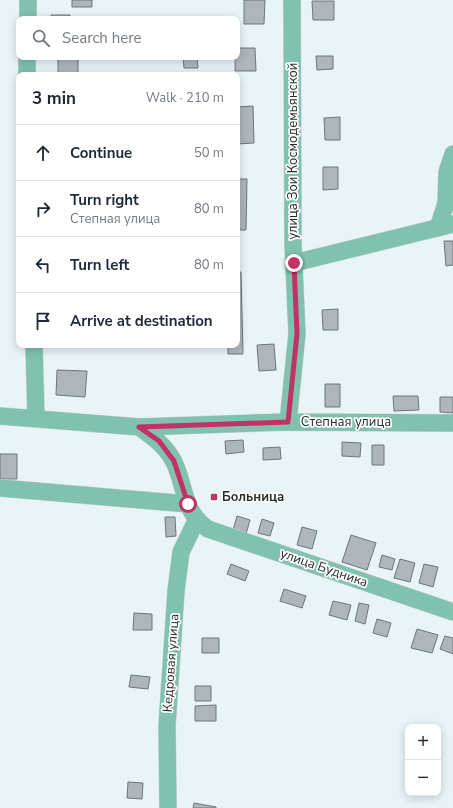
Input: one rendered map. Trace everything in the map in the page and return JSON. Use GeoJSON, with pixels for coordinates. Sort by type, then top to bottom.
{"type":"FeatureCollection","features":[{"type":"Feature","properties":{"kind":"street"},"geometry":{"type":"LineString","coordinates":[[28,0],[28,16]]}},
{"type":"Feature","properties":{"kind":"street","name":"улица Зои Космодемьянской"},"geometry":{"type":"LineString","coordinates":[[288,422],[297,334],[294,263],[292,0]]}},
{"type":"Feature","properties":{"kind":"street"},"geometry":{"type":"LineString","coordinates":[[27,60],[27,72]]}},
{"type":"Feature","properties":{"kind":"street"},"geometry":{"type":"LineString","coordinates":[[294,263],[446,226],[448,172],[453,154]]}},
{"type":"Feature","properties":{"kind":"street"},"geometry":{"type":"LineString","coordinates":[[34,348],[36,418]]}},
{"type":"Feature","properties":{"kind":"street","name":"Степная улица"},"geometry":{"type":"LineString","coordinates":[[0,416],[139,427],[288,422],[453,422]]}},
{"type":"Feature","properties":{"kind":"street"},"geometry":{"type":"LineString","coordinates":[[139,427],[159,441],[174,461],[188,504],[196,521]]}},
{"type":"Feature","properties":{"kind":"street"},"geometry":{"type":"LineString","coordinates":[[0,488],[188,504]]}},
{"type":"Feature","properties":{"kind":"street","name":"улица Будника"},"geometry":{"type":"LineString","coordinates":[[196,521],[208,529],[453,612]]}},
{"type":"Feature","properties":{"kind":"street","name":"Кедровая улица"},"geometry":{"type":"LineString","coordinates":[[168,808],[167,726],[176,591],[181,552],[196,521]]}},
{"type":"Feature","properties":{"kind":"building"},"geometry":{"type":"Polygon","coordinates":[[[72,0],[92,0],[92,7],[72,7],[72,0]]]}},
{"type":"Feature","properties":{"kind":"building"},"geometry":{"type":"Polygon","coordinates":[[[244,0],[265,0],[264,24],[244,24],[244,0]]]}},
{"type":"Feature","properties":{"kind":"building"},"geometry":{"type":"Polygon","coordinates":[[[312,1],[334,1],[334,20],[313,20],[312,1]]]}},
{"type":"Feature","properties":{"kind":"building"},"geometry":{"type":"Polygon","coordinates":[[[51,15],[70,15],[70,16],[51,15]]]}},
{"type":"Feature","properties":{"kind":"building"},"geometry":{"type":"Polygon","coordinates":[[[240,48],[255,48],[256,71],[235,71],[235,60],[240,60],[240,48]]]}},
{"type":"Feature","properties":{"kind":"building"},"geometry":{"type":"Polygon","coordinates":[[[316,56],[333,56],[333,69],[317,70],[316,56]]]}},
{"type":"Feature","properties":{"kind":"building"},"geometry":{"type":"Polygon","coordinates":[[[58,60],[78,60],[78,72],[58,72],[58,60]]]}},
{"type":"Feature","properties":{"kind":"building"},"geometry":{"type":"Polygon","coordinates":[[[183,60],[197,60],[198,68],[184,68],[183,60]]]}},
{"type":"Feature","properties":{"kind":"building"},"geometry":{"type":"Polygon","coordinates":[[[253,106],[254,143],[240,144],[240,107],[253,106]]]}},
{"type":"Feature","properties":{"kind":"building"},"geometry":{"type":"Polygon","coordinates":[[[340,117],[340,140],[325,140],[324,118],[340,117]]]}},
{"type":"Feature","properties":{"kind":"building"},"geometry":{"type":"Polygon","coordinates":[[[323,167],[338,167],[338,189],[323,190],[323,167]]]}},
{"type":"Feature","properties":{"kind":"building"},"geometry":{"type":"Polygon","coordinates":[[[240,179],[247,179],[246,230],[240,230],[240,179]]]}},
{"type":"Feature","properties":{"kind":"building"},"geometry":{"type":"Polygon","coordinates":[[[444,241],[453,241],[453,265],[446,266],[444,241]]]}},
{"type":"Feature","properties":{"kind":"building"},"geometry":{"type":"Polygon","coordinates":[[[241,272],[243,354],[228,354],[228,348],[240,348],[241,272]]]}},
{"type":"Feature","properties":{"kind":"building"},"geometry":{"type":"Polygon","coordinates":[[[338,309],[338,330],[323,330],[322,310],[338,309]]]}},
{"type":"Feature","properties":{"kind":"building"},"geometry":{"type":"Polygon","coordinates":[[[274,344],[276,370],[259,371],[257,345],[274,344]]]}},
{"type":"Feature","properties":{"kind":"building"},"geometry":{"type":"Polygon","coordinates":[[[57,370],[87,371],[85,397],[56,395],[57,370]]]}},
{"type":"Feature","properties":{"kind":"building"},"geometry":{"type":"Polygon","coordinates":[[[325,384],[340,384],[340,407],[325,407],[325,384]]]}},
{"type":"Feature","properties":{"kind":"building"},"geometry":{"type":"Polygon","coordinates":[[[393,396],[418,396],[419,410],[394,411],[393,396]]]}},
{"type":"Feature","properties":{"kind":"building"},"geometry":{"type":"Polygon","coordinates":[[[440,397],[453,397],[453,413],[440,412],[440,397]]]}},
{"type":"Feature","properties":{"kind":"building"},"geometry":{"type":"Polygon","coordinates":[[[243,440],[244,452],[226,454],[225,441],[243,440]]]}},
{"type":"Feature","properties":{"kind":"building"},"geometry":{"type":"Polygon","coordinates":[[[342,442],[361,443],[360,457],[342,456],[342,442]]]}},
{"type":"Feature","properties":{"kind":"building"},"geometry":{"type":"Polygon","coordinates":[[[372,445],[384,445],[384,465],[372,465],[372,445]]]}},
{"type":"Feature","properties":{"kind":"building"},"geometry":{"type":"Polygon","coordinates":[[[280,447],[281,459],[263,460],[263,448],[280,447]]]}},
{"type":"Feature","properties":{"kind":"building"},"geometry":{"type":"Polygon","coordinates":[[[0,454],[17,454],[17,479],[0,479],[0,454]]]}},
{"type":"Feature","properties":{"kind":"building"},"geometry":{"type":"Polygon","coordinates":[[[237,516],[250,520],[246,534],[233,530],[237,516]]]}},
{"type":"Feature","properties":{"kind":"building"},"geometry":{"type":"Polygon","coordinates":[[[165,517],[175,517],[176,536],[166,537],[165,517]]]}},
{"type":"Feature","properties":{"kind":"building"},"geometry":{"type":"Polygon","coordinates":[[[262,519],[274,523],[270,536],[258,533],[262,519]]]}},
{"type":"Feature","properties":{"kind":"building"},"geometry":{"type":"Polygon","coordinates":[[[302,527],[317,531],[312,549],[297,545],[302,527]]]}},
{"type":"Feature","properties":{"kind":"building"},"geometry":{"type":"Polygon","coordinates":[[[351,535],[376,543],[367,570],[342,562],[351,535]]]}},
{"type":"Feature","properties":{"kind":"building"},"geometry":{"type":"Polygon","coordinates":[[[382,555],[395,559],[392,570],[379,567],[382,555]]]}},
{"type":"Feature","properties":{"kind":"building"},"geometry":{"type":"Polygon","coordinates":[[[400,559],[415,563],[410,582],[394,578],[400,559]]]}},
{"type":"Feature","properties":{"kind":"building"},"geometry":{"type":"Polygon","coordinates":[[[231,564],[249,571],[245,581],[227,574],[231,564]]]}},
{"type":"Feature","properties":{"kind":"building"},"geometry":{"type":"Polygon","coordinates":[[[424,564],[438,567],[433,587],[419,583],[424,564]]]}},
{"type":"Feature","properties":{"kind":"building"},"geometry":{"type":"Polygon","coordinates":[[[284,589],[306,596],[302,608],[280,601],[284,589]]]}},
{"type":"Feature","properties":{"kind":"building"},"geometry":{"type":"Polygon","coordinates":[[[333,601],[351,605],[347,620],[329,615],[333,601]]]}},
{"type":"Feature","properties":{"kind":"building"},"geometry":{"type":"Polygon","coordinates":[[[359,603],[369,605],[365,624],[355,621],[359,603]]]}},
{"type":"Feature","properties":{"kind":"building"},"geometry":{"type":"Polygon","coordinates":[[[134,613],[152,614],[152,630],[133,630],[134,613]]]}},
{"type":"Feature","properties":{"kind":"building"},"geometry":{"type":"Polygon","coordinates":[[[377,619],[391,623],[387,637],[373,633],[377,619]]]}},
{"type":"Feature","properties":{"kind":"building"},"geometry":{"type":"Polygon","coordinates":[[[417,629],[438,635],[432,653],[411,648],[417,629]]]}},
{"type":"Feature","properties":{"kind":"building"},"geometry":{"type":"Polygon","coordinates":[[[445,636],[453,638],[453,654],[440,649],[445,636]]]}},
{"type":"Feature","properties":{"kind":"building"},"geometry":{"type":"Polygon","coordinates":[[[202,638],[219,638],[219,653],[202,653],[202,638]]]}},
{"type":"Feature","properties":{"kind":"building"},"geometry":{"type":"Polygon","coordinates":[[[131,675],[150,677],[148,689],[129,687],[131,675]]]}},
{"type":"Feature","properties":{"kind":"building"},"geometry":{"type":"Polygon","coordinates":[[[195,686],[211,686],[211,701],[195,701],[195,686]]]}},
{"type":"Feature","properties":{"kind":"building"},"geometry":{"type":"Polygon","coordinates":[[[216,705],[216,721],[195,721],[195,706],[216,705]]]}},
{"type":"Feature","properties":{"kind":"building"},"geometry":{"type":"Polygon","coordinates":[[[128,782],[143,783],[142,799],[127,798],[128,782]]]}},
{"type":"Feature","properties":{"kind":"building"},"geometry":{"type":"Polygon","coordinates":[[[194,803],[216,807],[216,808],[193,808],[194,803]]]}},
{"type":"Feature","properties":{"kind":"place","name":"Больница"},"geometry":{"type":"Point","coordinates":[214,497]}},
{"type":"Feature","properties":{"kind":"route"},"geometry":{"type":"LineString","coordinates":[[188,504],[174,461],[159,441],[139,427],[288,422],[297,334],[294,263]]}}]}
